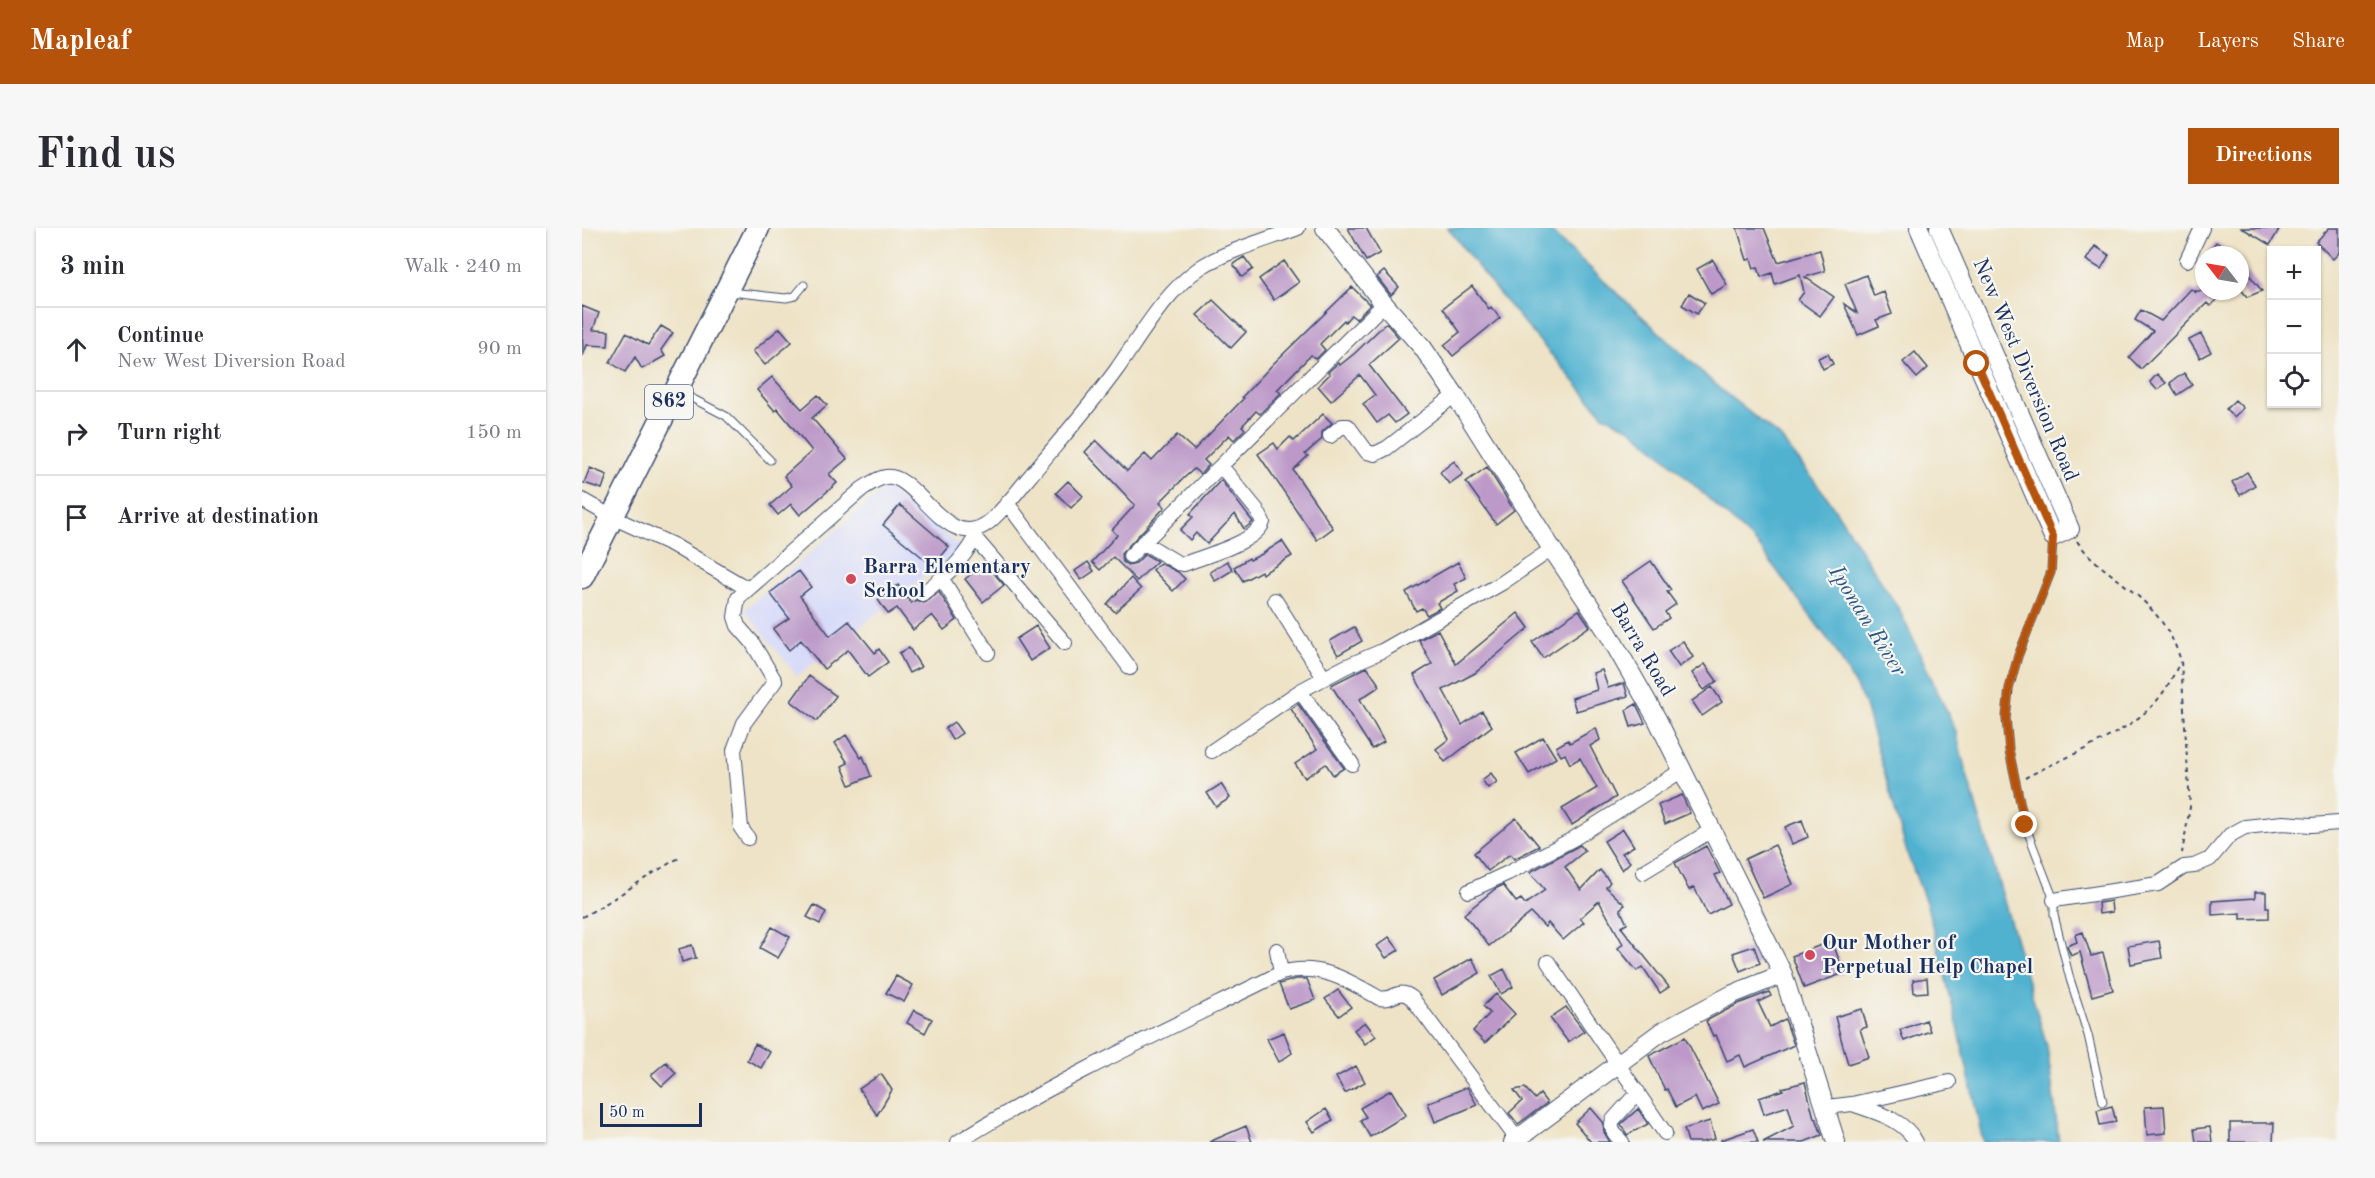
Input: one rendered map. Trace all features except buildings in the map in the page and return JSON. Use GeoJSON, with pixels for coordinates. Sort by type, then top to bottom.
{"type":"FeatureCollection","features":[{"type":"Feature","properties":{"kind":"main road","name":"862"},"geometry":{"type":"LineString","coordinates":[[582,577],[758,228]]}},
{"type":"Feature","properties":{"kind":"street"},"geometry":{"type":"LineString","coordinates":[[922,594],[942,579],[964,557],[974,534],[988,524],[1007,502],[1116,370],[1166,301],[1189,277],[1203,266],[1221,257],[1298,228]]}},
{"type":"Feature","properties":{"kind":"street","name":"Barra Road"},"geometry":{"type":"LineString","coordinates":[[1325,228],[1384,304],[1423,348],[1455,395],[1608,633],[1657,719],[1783,974],[1827,1107],[1830,1140]]}},
{"type":"Feature","properties":{"kind":"street","name":"New West Diversion Road"},"geometry":{"type":"LineString","coordinates":[[1918,228],[2061,533]]}},
{"type":"Feature","properties":{"kind":"street","name":"New West Diversion Road"},"geometry":{"type":"LineString","coordinates":[[1939,228],[2061,533]]}},
{"type":"Feature","properties":{"kind":"street"},"geometry":{"type":"LineString","coordinates":[[2187,260],[2202,228]]}},
{"type":"Feature","properties":{"kind":"street"},"geometry":{"type":"LineString","coordinates":[[1130,556],[1384,304]]}},
{"type":"Feature","properties":{"kind":"street"},"geometry":{"type":"LineString","coordinates":[[1330,436],[1342,426],[1348,426],[1367,452],[1375,454],[1387,448],[1455,395]]}},
{"type":"Feature","properties":{"kind":"street"},"geometry":{"type":"LineString","coordinates":[[1143,543],[1178,563],[1184,564],[1248,538],[1259,531],[1263,522],[1257,510],[1221,466]]}},
{"type":"Feature","properties":{"kind":"street"},"geometry":{"type":"LineString","coordinates":[[748,838],[741,828],[734,750],[744,723],[775,681],[765,662],[738,626],[735,617],[738,598],[874,481],[888,476],[898,479],[912,489],[941,519],[974,534],[1065,643]]}},
{"type":"Feature","properties":{"kind":"street"},"geometry":{"type":"LineString","coordinates":[[582,500],[612,517],[673,545],[748,588]]}},
{"type":"Feature","properties":{"kind":"street"},"geometry":{"type":"LineString","coordinates":[[1007,502],[1130,668]]}},
{"type":"Feature","properties":{"kind":"street"},"geometry":{"type":"LineString","coordinates":[[1212,751],[1300,691],[1382,651],[1502,583],[1552,549]]}},
{"type":"Feature","properties":{"kind":"street"},"geometry":{"type":"LineString","coordinates":[[942,579],[988,653]]}},
{"type":"Feature","properties":{"kind":"street"},"geometry":{"type":"LineString","coordinates":[[1275,600],[1324,678]]}},
{"type":"Feature","properties":{"kind":"street"},"geometry":{"type":"LineString","coordinates":[[1300,691],[1352,764]]}},
{"type":"Feature","properties":{"kind":"street"},"geometry":{"type":"LineString","coordinates":[[1469,891],[1573,839],[1681,771]]}},
{"type":"Feature","properties":{"kind":"street"},"geometry":{"type":"LineString","coordinates":[[2054,900],[2145,888],[2158,884],[2184,867],[2194,866],[2210,859],[2230,835],[2245,827],[2283,823],[2312,825],[2339,822]]}},
{"type":"Feature","properties":{"kind":"street"},"geometry":{"type":"LineString","coordinates":[[1643,872],[1712,830]]}},
{"type":"Feature","properties":{"kind":"street"},"geometry":{"type":"LineString","coordinates":[[1277,950],[1281,973]]}},
{"type":"Feature","properties":{"kind":"street"},"geometry":{"type":"LineString","coordinates":[[1548,962],[1665,1133]]}},
{"type":"Feature","properties":{"kind":"street"},"geometry":{"type":"LineString","coordinates":[[958,1142],[1002,1114],[1281,973],[1298,970],[1336,974],[1385,999],[1401,992],[1412,998],[1515,1140],[1618,1062],[1677,1022],[1733,994],[1783,974]]}},
{"type":"Feature","properties":{"kind":"street"},"geometry":{"type":"LineString","coordinates":[[1827,1107],[1852,1104],[1949,1082]]}},
{"type":"Feature","properties":{"kind":"street"},"geometry":{"type":"LineString","coordinates":[[1622,1142],[1612,1130],[1612,1120],[1638,1092]]}},
{"type":"Feature","properties":{"kind":"street"},"geometry":{"type":"LineString","coordinates":[[1852,1104],[1896,1122],[1907,1129],[1916,1142]]}},
{"type":"Feature","properties":{"kind":"lane"},"geometry":{"type":"LineString","coordinates":[[725,291],[786,298],[795,296],[804,285]]}},
{"type":"Feature","properties":{"kind":"lane"},"geometry":{"type":"LineString","coordinates":[[676,390],[726,416],[770,460]]}},
{"type":"Feature","properties":{"kind":"lane"},"geometry":{"type":"LineString","coordinates":[[2061,533],[2051,572],[2018,656],[2009,689],[2006,718],[2015,784],[2029,837],[2054,900],[2054,915],[2070,979],[2088,1035],[2103,1102]]}},
{"type":"Feature","properties":{"kind":"path"},"geometry":{"type":"LineString","coordinates":[[2061,533],[2146,603],[2165,624],[2174,640],[2181,661],[2190,807],[2182,850],[2184,867]]}},
{"type":"Feature","properties":{"kind":"path"},"geometry":{"type":"LineString","coordinates":[[2015,784],[2122,729],[2143,714],[2159,698],[2181,661]]}},
{"type":"Feature","properties":{"kind":"path"},"geometry":{"type":"LineString","coordinates":[[582,917],[610,903],[647,875],[679,858]]}},
{"type":"Feature","properties":{"kind":"shaded area","name":"Barra Elementary School"},"geometry":{"type":"Polygon","coordinates":[[[885,488],[962,548],[797,676],[744,610],[885,488]]]}},
{"type":"Feature","properties":{"kind":"water","name":"Iponan River"},"geometry":{"type":"Polygon","coordinates":[[[1448,228],[1547,228],[1719,388],[1780,437],[1827,497],[1900,611],[1955,729],[2047,1046],[2059,1142],[1983,1142],[1959,1031],[1927,905],[1908,856],[1864,702],[1835,649],[1758,545],[1631,429],[1603,415],[1495,289],[1448,228]]]}},
{"type":"Feature","properties":{"kind":"place","name":"Barra Elementary School"},"geometry":{"type":"Point","coordinates":[851,579]}},
{"type":"Feature","properties":{"kind":"place","name":"Our Mother of Perpetual Help Chapel"},"geometry":{"type":"Point","coordinates":[1810,955]}},
{"type":"Feature","properties":{"kind":"route"},"geometry":{"type":"LineString","coordinates":[[1977,364],[2053,537],[2051,572],[2018,656],[2009,689],[2006,718],[2015,784],[2025,825]]}}]}
